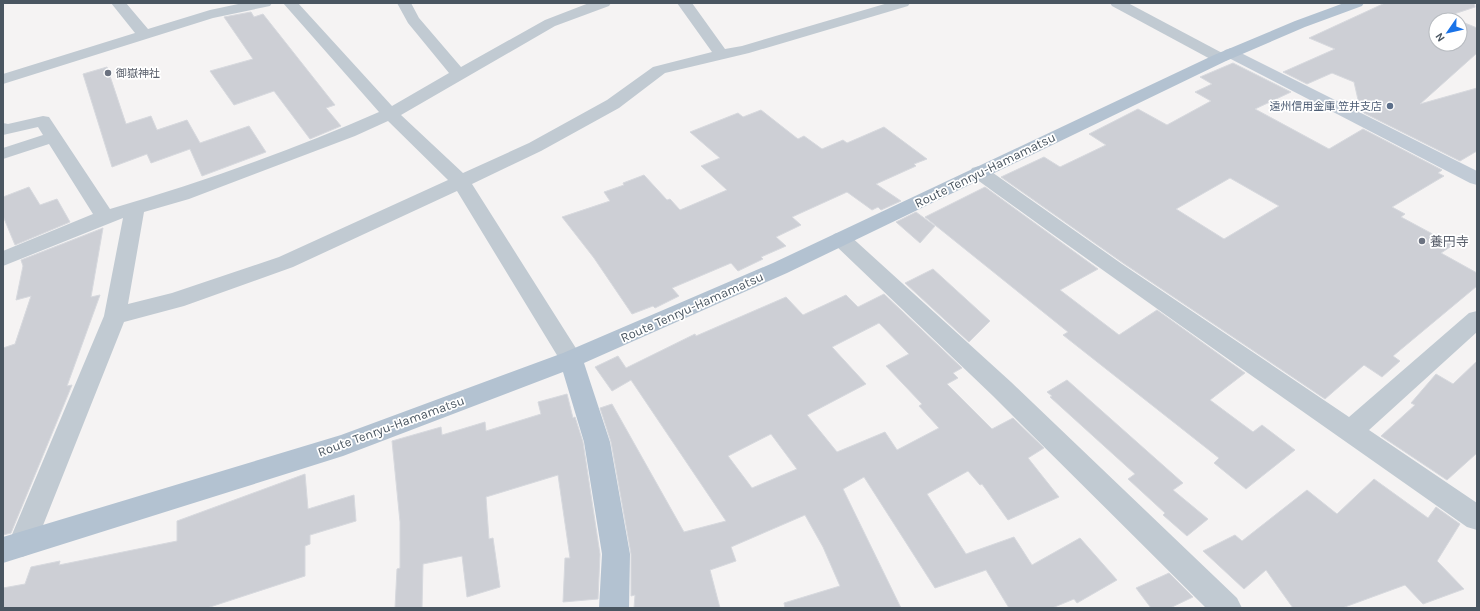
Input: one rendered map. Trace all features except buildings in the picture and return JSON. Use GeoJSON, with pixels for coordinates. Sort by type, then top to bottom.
{"type":"FeatureCollection","features":[{"type":"Feature","properties":{"kind":"main road","name":"Route Tenryu-Hamamatsu"},"geometry":{"type":"LineString","coordinates":[[12,547],[343,444],[571,359],[715,298],[1226,55],[1357,3]]}},
{"type":"Feature","properties":{"kind":"main road"},"geometry":{"type":"LineString","coordinates":[[571,359],[598,449],[616,554],[614,608]]}},
{"type":"Feature","properties":{"kind":"street"},"geometry":{"type":"LineString","coordinates":[[118,3],[144,34]]}},
{"type":"Feature","properties":{"kind":"street"},"geometry":{"type":"LineString","coordinates":[[3,79],[210,14],[265,3]]}},
{"type":"Feature","properties":{"kind":"street"},"geometry":{"type":"LineString","coordinates":[[290,3],[390,114],[461,182],[571,359]]}},
{"type":"Feature","properties":{"kind":"street"},"geometry":{"type":"LineString","coordinates":[[404,3],[405,9],[458,74]]}},
{"type":"Feature","properties":{"kind":"street"},"geometry":{"type":"LineString","coordinates":[[3,259],[105,217],[182,195],[349,132],[390,114],[550,23],[571,7],[604,3]]}},
{"type":"Feature","properties":{"kind":"street"},"geometry":{"type":"LineString","coordinates":[[684,3],[701,24],[721,54]]}},
{"type":"Feature","properties":{"kind":"street"},"geometry":{"type":"LineString","coordinates":[[116,316],[176,300],[286,262],[534,147],[614,104],[659,70],[721,54],[744,50],[903,3]]}},
{"type":"Feature","properties":{"kind":"street"},"geometry":{"type":"LineString","coordinates":[[1117,3],[1477,179]]}},
{"type":"Feature","properties":{"kind":"street"},"geometry":{"type":"LineString","coordinates":[[3,128],[5,130],[44,121],[105,217]]}},
{"type":"Feature","properties":{"kind":"street"},"geometry":{"type":"LineString","coordinates":[[3,154],[53,136]]}},
{"type":"Feature","properties":{"kind":"street"},"geometry":{"type":"LineString","coordinates":[[979,172],[1115,269],[1477,518]]}},
{"type":"Feature","properties":{"kind":"street"},"geometry":{"type":"LineString","coordinates":[[12,547],[116,316],[135,208]]}},
{"type":"Feature","properties":{"kind":"street"},"geometry":{"type":"LineString","coordinates":[[841,239],[1002,388],[1227,608]]}},
{"type":"Feature","properties":{"kind":"street"},"geometry":{"type":"LineString","coordinates":[[1350,431],[1477,319]]}},
{"type":"Feature","properties":{"kind":"place","name":"御嶽神社"},"geometry":{"type":"Point","coordinates":[108,73]}},
{"type":"Feature","properties":{"kind":"place","name":"遠州信用金庫 笠井支店"},"geometry":{"type":"Point","coordinates":[1390,106]}},
{"type":"Feature","properties":{"kind":"place","name":"養円寺"},"geometry":{"type":"Point","coordinates":[1422,241]}}]}
